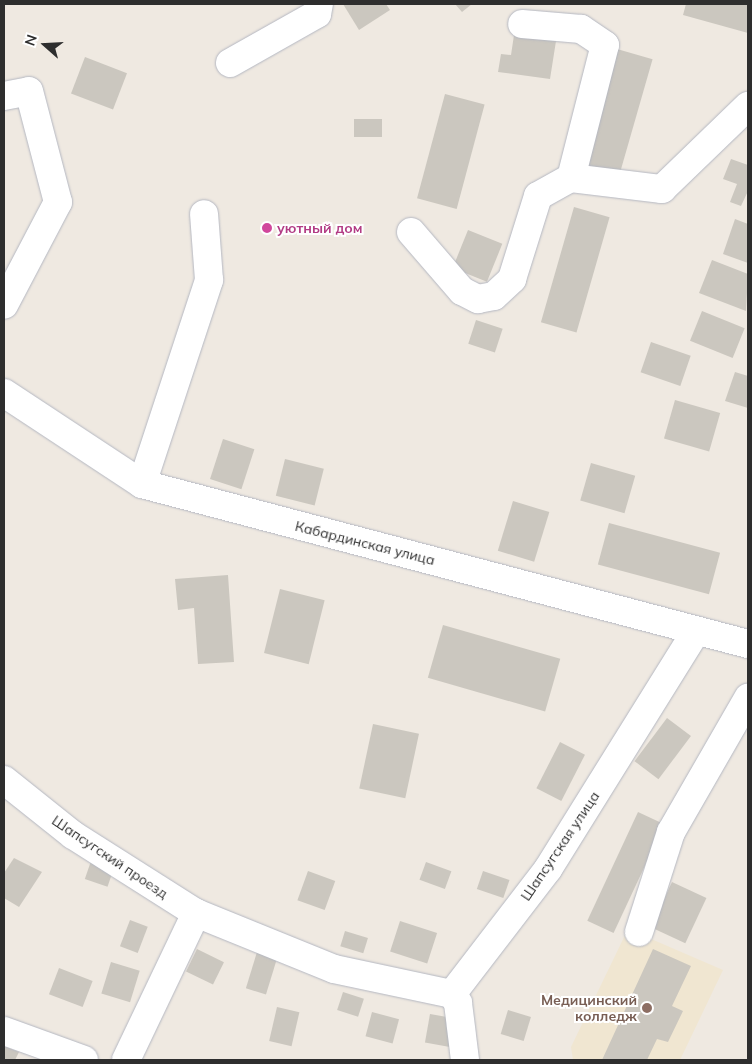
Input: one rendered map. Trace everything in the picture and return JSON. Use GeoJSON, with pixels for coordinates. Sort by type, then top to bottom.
{"type":"FeatureCollection","features":[{"type":"Feature","properties":{"kind":"street"},"geometry":{"type":"LineString","coordinates":[[230,63],[317,14],[319,4]]}},
{"type":"Feature","properties":{"kind":"street"},"geometry":{"type":"LineString","coordinates":[[522,24],[581,29],[605,45],[571,178]]}},
{"type":"Feature","properties":{"kind":"street"},"geometry":{"type":"LineString","coordinates":[[4,96],[29,91],[58,202],[4,305]]}},
{"type":"Feature","properties":{"kind":"street"},"geometry":{"type":"LineString","coordinates":[[411,232],[462,291],[478,300],[494,296],[512,279],[538,196],[571,178],[662,188],[748,106]]}},
{"type":"Feature","properties":{"kind":"street"},"geometry":{"type":"LineString","coordinates":[[142,484],[209,280],[204,214]]}},
{"type":"Feature","properties":{"kind":"street","name":"Кабардинская улица"},"geometry":{"type":"LineString","coordinates":[[4,393],[142,484],[379,544],[695,633],[748,644]]}},
{"type":"Feature","properties":{"kind":"street","name":"Шапсугская улица"},"geometry":{"type":"LineString","coordinates":[[452,994],[548,869],[695,633]]}},
{"type":"Feature","properties":{"kind":"street"},"geometry":{"type":"LineString","coordinates":[[638,932],[671,832],[748,698]]}},
{"type":"Feature","properties":{"kind":"street","name":"Шапсугский проезд"},"geometry":{"type":"LineString","coordinates":[[4,780],[73,836],[196,913],[334,969],[452,994]]}},
{"type":"Feature","properties":{"kind":"street"},"geometry":{"type":"LineString","coordinates":[[126,1060],[196,913]]}},
{"type":"Feature","properties":{"kind":"street"},"geometry":{"type":"LineString","coordinates":[[452,994],[458,1003],[465,1060]]}},
{"type":"Feature","properties":{"kind":"street"},"geometry":{"type":"LineString","coordinates":[[4,1031],[84,1060]]}},
{"type":"Feature","properties":{"kind":"shaded area","name":"Медицинский колледж"},"geometry":{"type":"Polygon","coordinates":[[[628,929],[723,970],[680,1060],[573,1060],[571,1047],[628,929]]]}},
{"type":"Feature","properties":{"kind":"building"},"geometry":{"type":"Polygon","coordinates":[[[343,4],[386,4],[390,10],[359,30],[343,4]]]}},
{"type":"Feature","properties":{"kind":"building"},"geometry":{"type":"Polygon","coordinates":[[[455,4],[472,4],[462,12],[455,4]]]}},
{"type":"Feature","properties":{"kind":"building"},"geometry":{"type":"Polygon","coordinates":[[[686,4],[748,4],[748,33],[683,15],[686,4]]]}},
{"type":"Feature","properties":{"kind":"building"},"geometry":{"type":"Polygon","coordinates":[[[514,35],[556,41],[550,79],[498,72],[501,54],[511,55],[514,35]]]}},
{"type":"Feature","properties":{"kind":"building"},"geometry":{"type":"Polygon","coordinates":[[[617,49],[653,59],[619,176],[584,165],[617,49]]]}},
{"type":"Feature","properties":{"kind":"building"},"geometry":{"type":"Polygon","coordinates":[[[85,57],[127,73],[113,110],[71,93],[85,57]]]}},
{"type":"Feature","properties":{"kind":"building"},"geometry":{"type":"Polygon","coordinates":[[[445,94],[485,105],[457,209],[417,198],[445,94]]]}},
{"type":"Feature","properties":{"kind":"building"},"geometry":{"type":"Polygon","coordinates":[[[354,119],[382,119],[382,137],[354,137],[354,119]]]}},
{"type":"Feature","properties":{"kind":"building"},"geometry":{"type":"Polygon","coordinates":[[[731,159],[748,165],[748,191],[741,206],[730,202],[737,184],[723,179],[731,159]]]}},
{"type":"Feature","properties":{"kind":"building"},"geometry":{"type":"Polygon","coordinates":[[[574,207],[610,217],[576,333],[541,322],[574,207]]]}},
{"type":"Feature","properties":{"kind":"building"},"geometry":{"type":"Polygon","coordinates":[[[735,219],[748,224],[748,263],[723,254],[735,219]]]}},
{"type":"Feature","properties":{"kind":"building"},"geometry":{"type":"Polygon","coordinates":[[[468,230],[502,244],[487,282],[453,268],[468,230]]]}},
{"type":"Feature","properties":{"kind":"building"},"geometry":{"type":"Polygon","coordinates":[[[712,260],[748,274],[746,311],[699,293],[712,260]]]}},
{"type":"Feature","properties":{"kind":"building"},"geometry":{"type":"Polygon","coordinates":[[[702,311],[745,328],[733,358],[690,341],[702,311]]]}},
{"type":"Feature","properties":{"kind":"building"},"geometry":{"type":"Polygon","coordinates":[[[476,320],[503,329],[495,352],[468,344],[476,320]]]}},
{"type":"Feature","properties":{"kind":"building"},"geometry":{"type":"Polygon","coordinates":[[[651,342],[691,356],[680,386],[641,372],[651,342]]]}},
{"type":"Feature","properties":{"kind":"building"},"geometry":{"type":"Polygon","coordinates":[[[735,372],[748,376],[748,408],[725,401],[735,372]]]}},
{"type":"Feature","properties":{"kind":"building"},"geometry":{"type":"Polygon","coordinates":[[[675,400],[720,413],[709,451],[664,438],[675,400]]]}},
{"type":"Feature","properties":{"kind":"building"},"geometry":{"type":"Polygon","coordinates":[[[223,439],[254,449],[241,489],[210,479],[223,439]]]}},
{"type":"Feature","properties":{"kind":"building"},"geometry":{"type":"Polygon","coordinates":[[[285,459],[324,469],[315,506],[276,496],[285,459]]]}},
{"type":"Feature","properties":{"kind":"building"},"geometry":{"type":"Polygon","coordinates":[[[591,463],[635,476],[624,513],[580,500],[591,463]]]}},
{"type":"Feature","properties":{"kind":"building"},"geometry":{"type":"Polygon","coordinates":[[[513,501],[549,512],[534,562],[498,551],[513,501]]]}},
{"type":"Feature","properties":{"kind":"building"},"geometry":{"type":"Polygon","coordinates":[[[609,523],[720,553],[709,594],[598,565],[609,523]]]}},
{"type":"Feature","properties":{"kind":"building"},"geometry":{"type":"Polygon","coordinates":[[[228,575],[234,662],[198,664],[194,608],[178,610],[175,579],[228,575]]]}},
{"type":"Feature","properties":{"kind":"building"},"geometry":{"type":"Polygon","coordinates":[[[280,589],[325,600],[309,664],[264,653],[280,589]]]}},
{"type":"Feature","properties":{"kind":"building"},"geometry":{"type":"Polygon","coordinates":[[[443,625],[560,659],[545,711],[428,678],[443,625]]]}},
{"type":"Feature","properties":{"kind":"building"},"geometry":{"type":"Polygon","coordinates":[[[667,718],[691,736],[658,779],[635,761],[667,718]]]}},
{"type":"Feature","properties":{"kind":"building"},"geometry":{"type":"Polygon","coordinates":[[[373,724],[419,734],[405,798],[359,789],[373,724]]]}},
{"type":"Feature","properties":{"kind":"building"},"geometry":{"type":"Polygon","coordinates":[[[560,742],[585,755],[561,801],[536,788],[560,742]]]}},
{"type":"Feature","properties":{"kind":"building"},"geometry":{"type":"Polygon","coordinates":[[[638,812],[664,824],[614,933],[587,921],[638,812]]]}},
{"type":"Feature","properties":{"kind":"building"},"geometry":{"type":"Polygon","coordinates":[[[14,858],[42,872],[19,907],[4,898],[4,873],[14,858]]]}},
{"type":"Feature","properties":{"kind":"building"},"geometry":{"type":"Polygon","coordinates":[[[91,861],[114,869],[108,887],[85,879],[91,861]]]}},
{"type":"Feature","properties":{"kind":"building"},"geometry":{"type":"Polygon","coordinates":[[[426,862],[451,871],[445,889],[420,880],[426,862]]]}},
{"type":"Feature","properties":{"kind":"building"},"geometry":{"type":"Polygon","coordinates":[[[308,871],[335,881],[325,910],[297,900],[308,871]]]}},
{"type":"Feature","properties":{"kind":"building"},"geometry":{"type":"Polygon","coordinates":[[[483,871],[509,880],[503,898],[477,889],[483,871]]]}},
{"type":"Feature","properties":{"kind":"building"},"geometry":{"type":"Polygon","coordinates":[[[672,882],[706,898],[685,943],[651,927],[672,882]]]}},
{"type":"Feature","properties":{"kind":"building"},"geometry":{"type":"Polygon","coordinates":[[[130,920],[148,927],[138,953],[120,946],[130,920]]]}},
{"type":"Feature","properties":{"kind":"building"},"geometry":{"type":"Polygon","coordinates":[[[400,921],[437,933],[427,963],[390,951],[400,921]]]}},
{"type":"Feature","properties":{"kind":"building"},"geometry":{"type":"Polygon","coordinates":[[[345,931],[368,938],[363,953],[340,946],[345,931]]]}},
{"type":"Feature","properties":{"kind":"building"},"geometry":{"type":"Polygon","coordinates":[[[197,949],[224,962],[213,985],[186,971],[197,949]]]}},
{"type":"Feature","properties":{"kind":"building"},"geometry":{"type":"Polygon","coordinates":[[[653,949],[691,966],[672,1006],[683,1011],[668,1042],[657,1039],[647,1060],[602,1060],[653,949]]]}},
{"type":"Feature","properties":{"kind":"building"},"geometry":{"type":"Polygon","coordinates":[[[257,952],[277,958],[266,994],[246,988],[257,952]]]}},
{"type":"Feature","properties":{"kind":"building"},"geometry":{"type":"Polygon","coordinates":[[[111,962],[140,971],[130,1002],[101,994],[111,962]]]}},
{"type":"Feature","properties":{"kind":"building"},"geometry":{"type":"Polygon","coordinates":[[[59,968],[93,981],[83,1007],[49,994],[59,968]]]}},
{"type":"Feature","properties":{"kind":"building"},"geometry":{"type":"Polygon","coordinates":[[[343,992],[364,999],[358,1017],[337,1010],[343,992]]]}},
{"type":"Feature","properties":{"kind":"building"},"geometry":{"type":"Polygon","coordinates":[[[277,1007],[299,1012],[292,1046],[269,1041],[277,1007]]]}},
{"type":"Feature","properties":{"kind":"building"},"geometry":{"type":"Polygon","coordinates":[[[508,1010],[531,1017],[524,1041],[501,1034],[508,1010]]]}},
{"type":"Feature","properties":{"kind":"building"},"geometry":{"type":"Polygon","coordinates":[[[372,1012],[399,1019],[393,1043],[366,1036],[372,1012]]]}},
{"type":"Feature","properties":{"kind":"building"},"geometry":{"type":"Polygon","coordinates":[[[430,1014],[458,1019],[453,1047],[425,1043],[430,1014]]]}},
{"type":"Feature","properties":{"kind":"building"},"geometry":{"type":"Polygon","coordinates":[[[4,1046],[19,1052],[15,1060],[4,1060],[4,1046]]]}},
{"type":"Feature","properties":{"kind":"place","name":"уютный дом"},"geometry":{"type":"Point","coordinates":[267,228]}},
{"type":"Feature","properties":{"kind":"place","name":"Медицинский колледж"},"geometry":{"type":"Point","coordinates":[647,1008]}}]}
